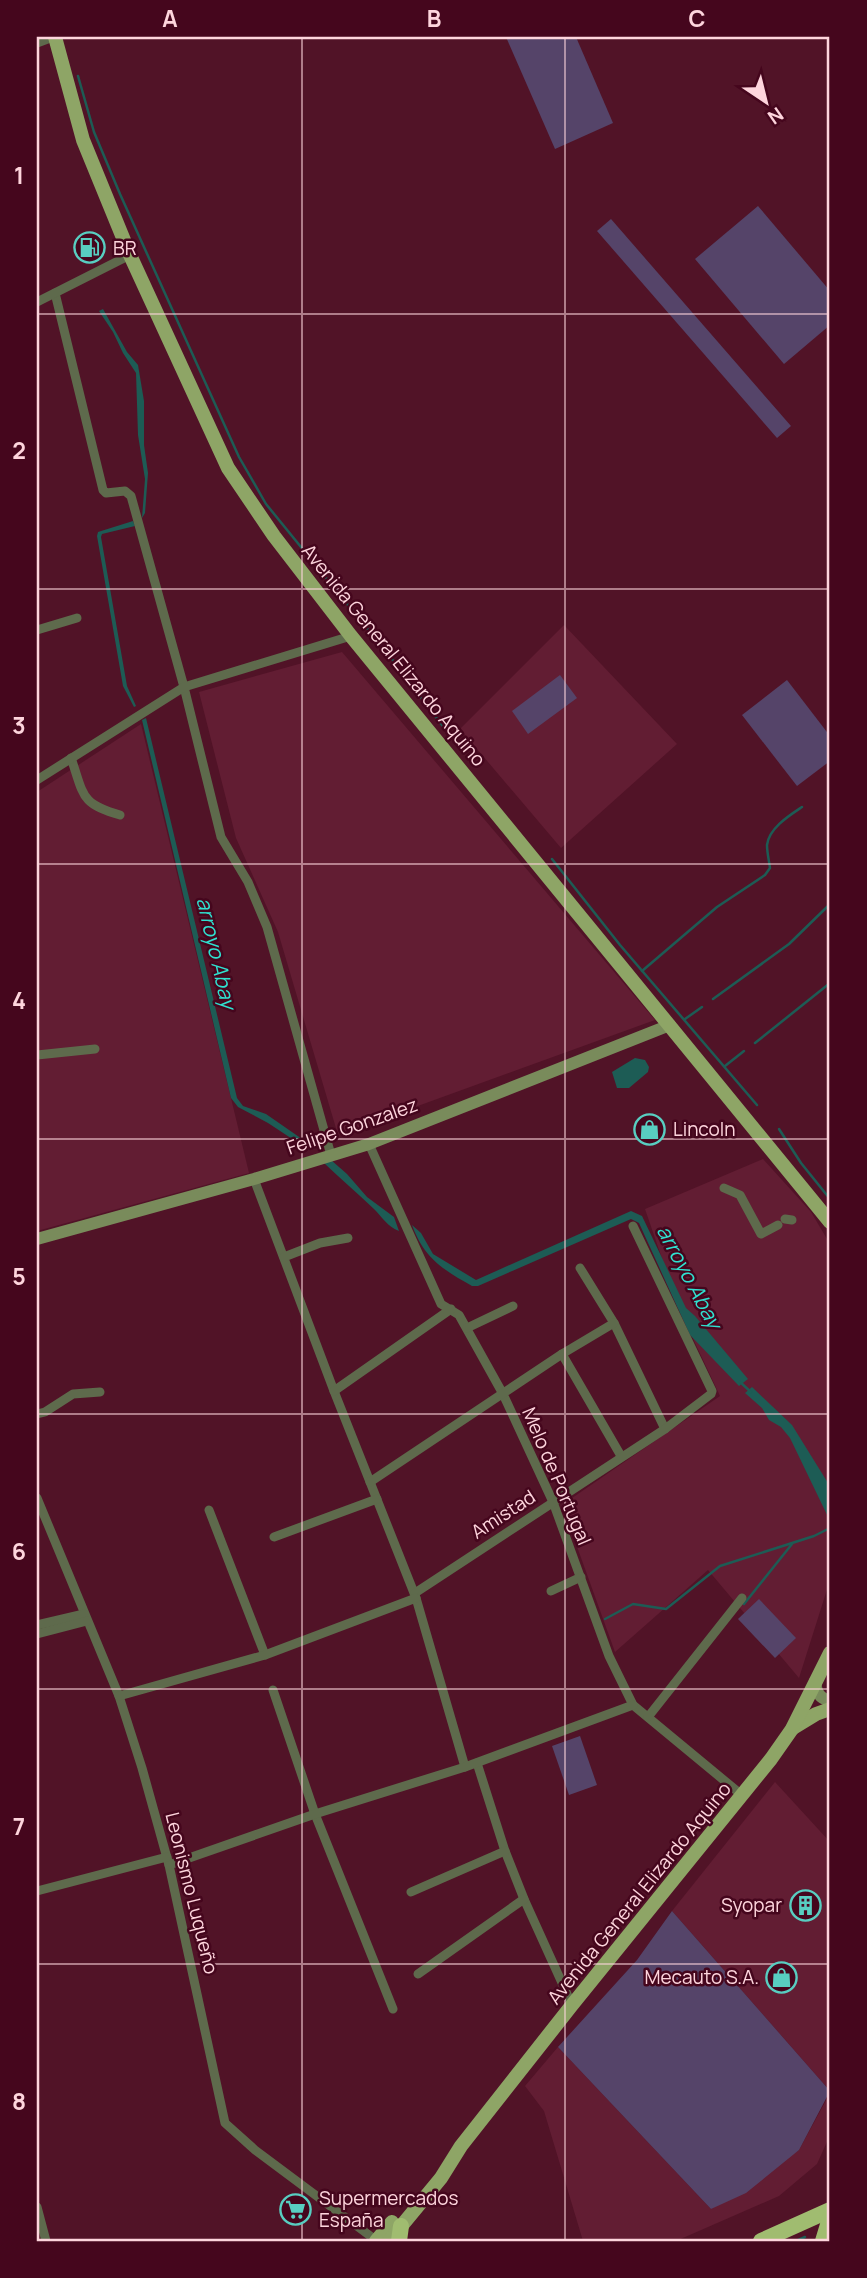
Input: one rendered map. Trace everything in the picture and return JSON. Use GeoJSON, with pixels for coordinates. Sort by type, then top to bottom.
{"type":"FeatureCollection","features":[{"type":"Feature","properties":{"kind":"highway"},"geometry":{"type":"LineString","coordinates":[[761,2241],[822,2218],[830,2210]]}},
{"type":"Feature","properties":{"kind":"highway"},"geometry":{"type":"LineString","coordinates":[[822,2218],[823,2241]]}},
{"type":"Feature","properties":{"kind":"main road","name":"Avenida General Elizardo Aquino"},"geometry":{"type":"LineString","coordinates":[[54,37],[83,140],[130,255],[228,468],[274,536],[351,636],[830,1222]]}},
{"type":"Feature","properties":{"kind":"main road","name":"Avenida General Elizardo Aquino"},"geometry":{"type":"LineString","coordinates":[[389,2241],[400,2234],[461,2146],[743,1797],[792,1729],[830,1653]]}},
{"type":"Feature","properties":{"kind":"main road"},"geometry":{"type":"LineString","coordinates":[[792,1729],[830,1709]]}},
{"type":"Feature","properties":{"kind":"main road","name":"Avenida General Elizardo Aquino"},"geometry":{"type":"LineString","coordinates":[[377,2241],[434,2172],[461,2146]]}},
{"type":"Feature","properties":{"kind":"street"},"geometry":{"type":"LineString","coordinates":[[37,43],[54,37]]}},
{"type":"Feature","properties":{"kind":"street"},"geometry":{"type":"LineString","coordinates":[[37,302],[130,255]]}},
{"type":"Feature","properties":{"kind":"street"},"geometry":{"type":"LineString","coordinates":[[55,293],[103,490],[106,493],[125,491],[131,496],[184,687],[221,837],[248,882],[267,927],[331,1155]]}},
{"type":"Feature","properties":{"kind":"street"},"geometry":{"type":"LineString","coordinates":[[37,630],[77,618]]}},
{"type":"Feature","properties":{"kind":"street"},"geometry":{"type":"LineString","coordinates":[[37,780],[184,687],[351,636]]}},
{"type":"Feature","properties":{"kind":"street"},"geometry":{"type":"LineString","coordinates":[[71,758],[83,792],[90,803],[98,809],[120,815]]}},
{"type":"Feature","properties":{"kind":"street","name":"Felipe Gonzalez"},"geometry":{"type":"LineString","coordinates":[[37,1239],[254,1179],[369,1143],[670,1024]]}},
{"type":"Feature","properties":{"kind":"street"},"geometry":{"type":"LineString","coordinates":[[37,1055],[95,1049]]}},
{"type":"Feature","properties":{"kind":"street","name":"Melo de Portugal"},"geometry":{"type":"LineString","coordinates":[[369,1143],[441,1304],[458,1315],[467,1328],[503,1394],[553,1502],[610,1656],[633,1705],[743,1797]]}},
{"type":"Feature","properties":{"kind":"street"},"geometry":{"type":"LineString","coordinates":[[254,1179],[415,1595],[466,1767]]}},
{"type":"Feature","properties":{"kind":"street"},"geometry":{"type":"LineString","coordinates":[[724,1188],[740,1195],[754,1222],[781,1224]]}},
{"type":"Feature","properties":{"kind":"street","name":"Amistad"},"geometry":{"type":"LineString","coordinates":[[119,1696],[265,1655],[415,1595],[665,1429],[710,1396],[712,1391],[633,1226]]}},
{"type":"Feature","properties":{"kind":"street"},"geometry":{"type":"LineString","coordinates":[[284,1258],[320,1243],[348,1238]]}},
{"type":"Feature","properties":{"kind":"street"},"geometry":{"type":"LineString","coordinates":[[580,1268],[614,1323],[665,1429]]}},
{"type":"Feature","properties":{"kind":"street"},"geometry":{"type":"LineString","coordinates":[[467,1328],[513,1306]]}},
{"type":"Feature","properties":{"kind":"street"},"geometry":{"type":"LineString","coordinates":[[334,1391],[451,1309]]}},
{"type":"Feature","properties":{"kind":"street"},"geometry":{"type":"LineString","coordinates":[[370,1482],[562,1354],[614,1323]]}},
{"type":"Feature","properties":{"kind":"street"},"geometry":{"type":"LineString","coordinates":[[562,1354],[621,1456]]}},
{"type":"Feature","properties":{"kind":"street"},"geometry":{"type":"LineString","coordinates":[[37,1414],[73,1394],[100,1392]]}},
{"type":"Feature","properties":{"kind":"street","name":"Leonismo Luqueño"},"geometry":{"type":"LineString","coordinates":[[37,1498],[119,1696],[168,1861],[225,2123],[255,2150],[377,2241]]}},
{"type":"Feature","properties":{"kind":"street"},"geometry":{"type":"LineString","coordinates":[[274,1537],[377,1499]]}},
{"type":"Feature","properties":{"kind":"street"},"geometry":{"type":"LineString","coordinates":[[209,1510],[265,1655]]}},
{"type":"Feature","properties":{"kind":"street"},"geometry":{"type":"LineString","coordinates":[[551,1591],[580,1577]]}},
{"type":"Feature","properties":{"kind":"street"},"geometry":{"type":"LineString","coordinates":[[648,1717],[742,1598]]}},
{"type":"Feature","properties":{"kind":"street"},"geometry":{"type":"LineString","coordinates":[[37,1626],[85,1618]]}},
{"type":"Feature","properties":{"kind":"street"},"geometry":{"type":"LineString","coordinates":[[37,1634],[85,1618]]}},
{"type":"Feature","properties":{"kind":"street"},"geometry":{"type":"LineString","coordinates":[[813,1689],[830,1688]]}},
{"type":"Feature","properties":{"kind":"street"},"geometry":{"type":"LineString","coordinates":[[813,1689],[830,1701]]}},
{"type":"Feature","properties":{"kind":"street"},"geometry":{"type":"LineString","coordinates":[[273,1690],[315,1814],[393,2008]]}},
{"type":"Feature","properties":{"kind":"street"},"geometry":{"type":"LineString","coordinates":[[37,1891],[168,1861],[466,1767],[633,1705]]}},
{"type":"Feature","properties":{"kind":"street"},"geometry":{"type":"LineString","coordinates":[[477,1763],[505,1851],[572,2006]]}},
{"type":"Feature","properties":{"kind":"street"},"geometry":{"type":"LineString","coordinates":[[411,1892],[505,1851]]}},
{"type":"Feature","properties":{"kind":"street"},"geometry":{"type":"LineString","coordinates":[[418,1973],[524,1899]]}},
{"type":"Feature","properties":{"kind":"street"},"geometry":{"type":"LineString","coordinates":[[37,2207],[42,2236]]}},
{"type":"Feature","properties":{"kind":"shaded area"},"geometry":{"type":"Polygon","coordinates":[[[506,37],[576,37],[613,123],[555,149],[506,37]]]}},
{"type":"Feature","properties":{"kind":"shaded area"},"geometry":{"type":"Polygon","coordinates":[[[758,206],[830,291],[830,325],[784,364],[695,259],[758,206]]]}},
{"type":"Feature","properties":{"kind":"shaded area"},"geometry":{"type":"Polygon","coordinates":[[[611,219],[791,426],[777,438],[597,231],[611,219]]]}},
{"type":"Feature","properties":{"kind":"shaded area"},"geometry":{"type":"Polygon","coordinates":[[[564,625],[677,744],[561,848],[460,729],[564,625]]]}},
{"type":"Feature","properties":{"kind":"shaded area"},"geometry":{"type":"Polygon","coordinates":[[[342,652],[655,1020],[338,1135],[278,932],[236,838],[199,692],[342,652]]]}},
{"type":"Feature","properties":{"kind":"shaded area"},"geometry":{"type":"Polygon","coordinates":[[[560,675],[577,698],[528,734],[512,711],[560,675]]]}},
{"type":"Feature","properties":{"kind":"shaded area"},"geometry":{"type":"Polygon","coordinates":[[[787,680],[830,736],[830,761],[797,786],[742,715],[787,680]]]}},
{"type":"Feature","properties":{"kind":"shaded area"},"geometry":{"type":"Polygon","coordinates":[[[141,724],[249,1173],[37,1231],[37,792],[141,724]]]}},
{"type":"Feature","properties":{"kind":"shaded area"},"geometry":{"type":"Polygon","coordinates":[[[763,1159],[811,1212],[830,1244],[830,1580],[799,1678],[708,1570],[615,1652],[562,1505],[720,1396],[680,1311],[645,1209],[763,1159]]]}},
{"type":"Feature","properties":{"kind":"shaded area"},"geometry":{"type":"Polygon","coordinates":[[[759,1599],[796,1638],[775,1658],[738,1619],[759,1599]]]}},
{"type":"Feature","properties":{"kind":"shaded area"},"geometry":{"type":"Polygon","coordinates":[[[580,1736],[597,1785],[569,1795],[552,1746],[580,1736]]]}},
{"type":"Feature","properties":{"kind":"shaded area"},"geometry":{"type":"Polygon","coordinates":[[[775,1782],[830,1842],[830,2091],[672,1911],[775,1782]]]}},
{"type":"Feature","properties":{"kind":"shaded area"},"geometry":{"type":"Polygon","coordinates":[[[672,1911],[830,2091],[799,2150],[746,2193],[711,2209],[558,2047],[637,1960],[672,1911]]]}},
{"type":"Feature","properties":{"kind":"shaded area"},"geometry":{"type":"Polygon","coordinates":[[[558,2047],[711,2209],[799,2150],[830,2093],[830,2135],[817,2164],[779,2196],[676,2241],[583,2241],[544,2111],[525,2086],[558,2047]]]}},
{"type":"Feature","properties":{"kind":"water"},"geometry":{"type":"Polygon","coordinates":[[[103,309],[127,352],[138,365],[144,401],[144,445],[148,473],[145,513],[142,518],[145,479],[138,435],[136,373],[99,311],[103,309]]]}},
{"type":"Feature","properties":{"kind":"water"},"geometry":{"type":"Polygon","coordinates":[[[133,521],[135,526],[102,534],[101,537],[127,686],[136,706],[134,707],[123,686],[97,536],[98,532],[133,521]]]}},
{"type":"Feature","properties":{"kind":"water"},"geometry":{"type":"Polygon","coordinates":[[[146,718],[237,1098],[243,1106],[266,1114],[315,1148],[309,1150],[238,1107],[231,1098],[142,720],[146,718]]]}},
{"type":"Feature","properties":{"kind":"water"},"geometry":{"type":"Polygon","coordinates":[[[635,1058],[645,1060],[649,1067],[648,1072],[629,1088],[617,1088],[612,1072],[635,1058]]]}},
{"type":"Feature","properties":{"kind":"water"},"geometry":{"type":"Polygon","coordinates":[[[331,1160],[367,1197],[394,1217],[399,1231],[388,1224],[324,1163],[331,1160]]]}},
{"type":"Feature","properties":{"kind":"water"},"geometry":{"type":"Polygon","coordinates":[[[631,1211],[642,1216],[686,1308],[748,1379],[739,1386],[690,1335],[639,1223],[631,1219],[478,1286],[472,1286],[435,1262],[422,1246],[412,1225],[421,1233],[433,1254],[476,1280],[631,1211]]]}},
{"type":"Feature","properties":{"kind":"water"},"geometry":{"type":"Polygon","coordinates":[[[752,1387],[792,1425],[828,1483],[830,1521],[790,1438],[781,1427],[769,1420],[762,1408],[745,1393],[752,1387]]]}},
{"type":"Feature","properties":{"kind":"waterway"},"geometry":{"type":"LineString","coordinates":[[78,76],[94,132],[120,194],[239,457],[266,504],[392,659],[448,733]]}},
{"type":"Feature","properties":{"kind":"waterway"},"geometry":{"type":"LineString","coordinates":[[642,971],[717,907],[765,875],[770,868],[767,845],[772,833],[802,807]]}},
{"type":"Feature","properties":{"kind":"waterway"},"geometry":{"type":"LineString","coordinates":[[552,859],[620,945],[757,1105]]}},
{"type":"Feature","properties":{"kind":"waterway"},"geometry":{"type":"LineString","coordinates":[[713,999],[789,944],[828,906]]}},
{"type":"Feature","properties":{"kind":"waterway"},"geometry":{"type":"LineString","coordinates":[[755,1043],[830,983]]}},
{"type":"Feature","properties":{"kind":"waterway"},"geometry":{"type":"LineString","coordinates":[[685,1019],[702,1007]]}},
{"type":"Feature","properties":{"kind":"waterway"},"geometry":{"type":"LineString","coordinates":[[725,1066],[744,1051]]}},
{"type":"Feature","properties":{"kind":"waterway"},"geometry":{"type":"LineString","coordinates":[[779,1129],[801,1163],[830,1199]]}},
{"type":"Feature","properties":{"kind":"waterway","name":"arroyo Abay"},"geometry":{"type":"LineString","coordinates":[[740,1382],[751,1392]]}},
{"type":"Feature","properties":{"kind":"waterway"},"geometry":{"type":"LineString","coordinates":[[605,1619],[633,1604],[666,1609],[720,1566],[814,1536],[830,1528]]}},
{"type":"Feature","properties":{"kind":"waterway"},"geometry":{"type":"LineString","coordinates":[[744,1604],[792,1544]]}},
{"type":"Feature","properties":{"kind":"waterway"},"geometry":{"type":"LineString","coordinates":[[796,2241],[805,2237]]}},
{"type":"Feature","properties":{"kind":"place","name":"BR"},"geometry":{"type":"Point","coordinates":[90,248]}},
{"type":"Feature","properties":{"kind":"place","name":"Lincoln"},"geometry":{"type":"Point","coordinates":[650,1129]}},
{"type":"Feature","properties":{"kind":"place","name":"Syopar"},"geometry":{"type":"Point","coordinates":[805,1905]}},
{"type":"Feature","properties":{"kind":"place","name":"Mecauto S.A."},"geometry":{"type":"Point","coordinates":[782,1977]}},
{"type":"Feature","properties":{"kind":"place","name":"Supermercados España"},"geometry":{"type":"Point","coordinates":[296,2209]}}]}
